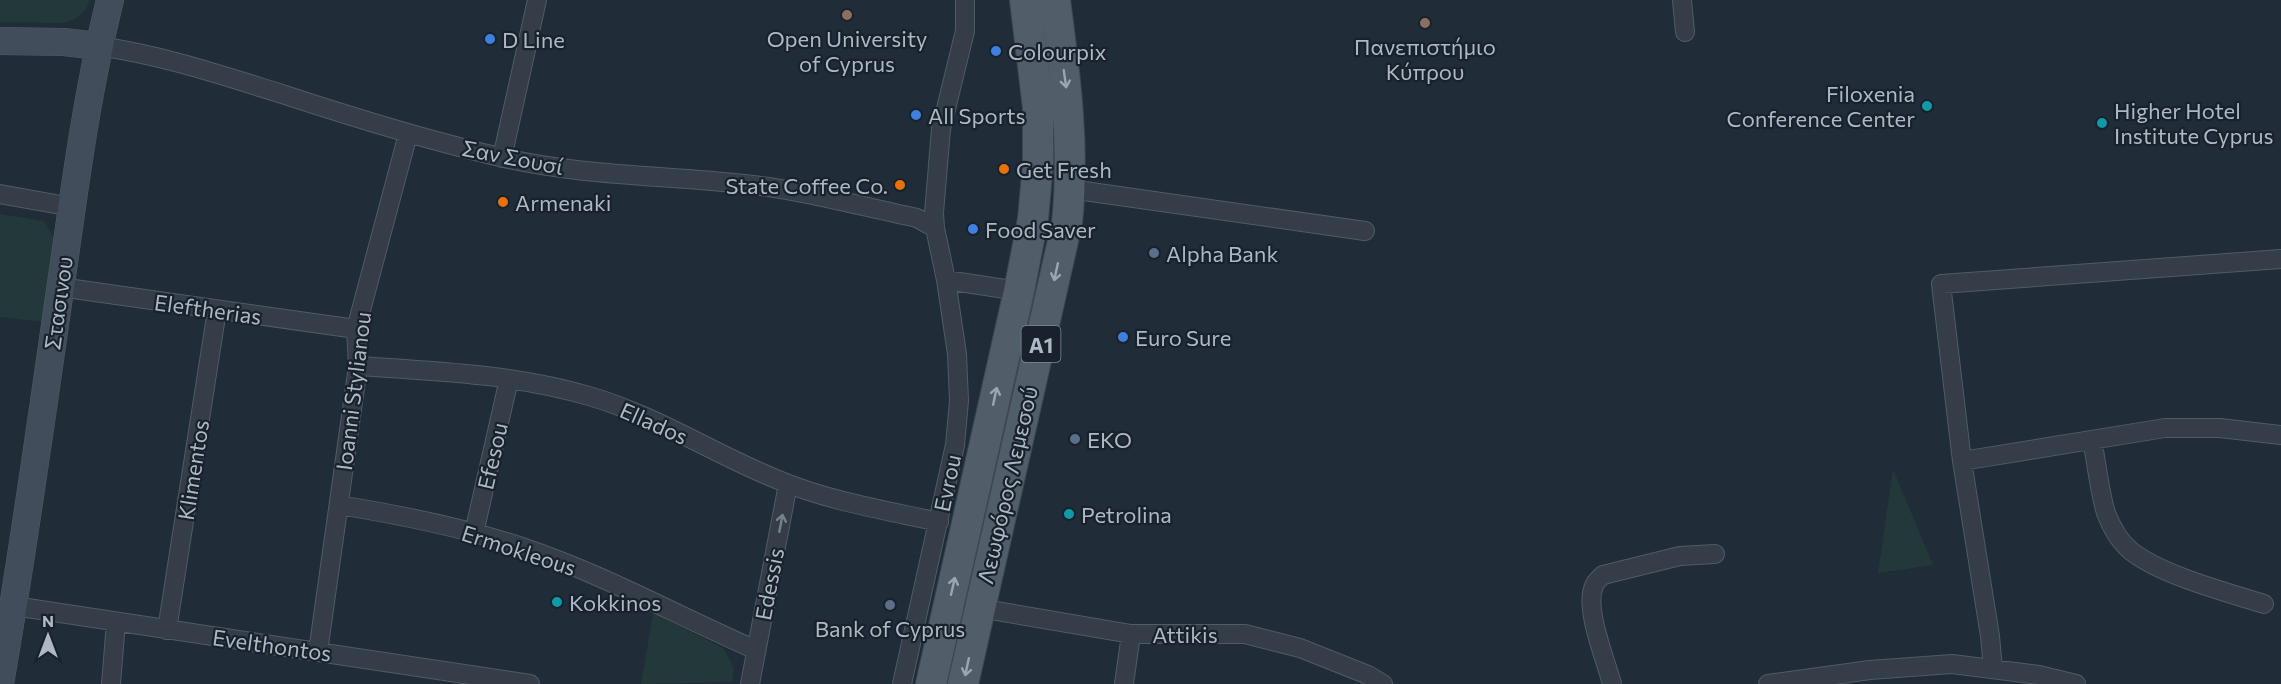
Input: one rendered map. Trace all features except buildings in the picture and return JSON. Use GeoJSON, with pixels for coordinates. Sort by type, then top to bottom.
{"type":"FeatureCollection","features":[{"type":"Feature","properties":{"kind":"main road","name":"Λεωφόρος Λεμεσού"},"geometry":{"type":"LineString","coordinates":[[931,684],[1033,219],[1038,163],[1038,108],[1025,0]]}},
{"type":"Feature","properties":{"kind":"main road","name":"Λεωφόρος Λεμεσού"},"geometry":{"type":"LineString","coordinates":[[963,684],[1067,223],[1070,189],[1068,104],[1055,0]]}},
{"type":"Feature","properties":{"kind":"street","name":"Στασινου"},"geometry":{"type":"LineString","coordinates":[[0,684],[14,606],[72,207],[98,46],[110,0]]}},
{"type":"Feature","properties":{"kind":"street"},"geometry":{"type":"LineString","coordinates":[[502,158],[537,0]]}},
{"type":"Feature","properties":{"kind":"street","name":"Evrou"},"geometry":{"type":"LineString","coordinates":[[902,684],[955,445],[959,374],[946,279],[935,228],[941,129],[965,31],[965,0]]}},
{"type":"Feature","properties":{"kind":"street"},"geometry":{"type":"LineString","coordinates":[[1682,0],[1685,32]]}},
{"type":"Feature","properties":{"kind":"street"},"geometry":{"type":"LineString","coordinates":[[0,41],[64,42],[98,46]]}},
{"type":"Feature","properties":{"kind":"street","name":"Σαν Σουσί"},"geometry":{"type":"LineString","coordinates":[[98,46],[138,51],[408,134],[502,158],[611,174],[755,186],[917,218],[935,228]]}},
{"type":"Feature","properties":{"kind":"street","name":"Ioanni Stylianou"},"geometry":{"type":"LineString","coordinates":[[318,652],[358,366],[356,329],[408,134]]}},
{"type":"Feature","properties":{"kind":"street"},"geometry":{"type":"LineString","coordinates":[[1070,189],[1365,231]]}},
{"type":"Feature","properties":{"kind":"street"},"geometry":{"type":"LineString","coordinates":[[0,194],[72,207]]}},
{"type":"Feature","properties":{"kind":"street"},"geometry":{"type":"LineString","coordinates":[[1993,669],[1990,636],[1962,461],[1941,284],[2281,259]]}},
{"type":"Feature","properties":{"kind":"street"},"geometry":{"type":"LineString","coordinates":[[946,279],[1019,291]]}},
{"type":"Feature","properties":{"kind":"street","name":"Eleftherias"},"geometry":{"type":"LineString","coordinates":[[60,287],[356,329]]}},
{"type":"Feature","properties":{"kind":"street","name":"Klimentos"},"geometry":{"type":"LineString","coordinates":[[167,630],[217,310]]}},
{"type":"Feature","properties":{"kind":"street","name":"Ellados"},"geometry":{"type":"LineString","coordinates":[[358,366],[446,371],[551,386],[620,406],[656,421],[734,461],[788,484],[838,501],[939,522]]}},
{"type":"Feature","properties":{"kind":"street","name":"Efesou"},"geometry":{"type":"LineString","coordinates":[[474,533],[509,379]]}},
{"type":"Feature","properties":{"kind":"street"},"geometry":{"type":"LineString","coordinates":[[1962,461],[2165,428],[2220,428],[2281,435]]}},
{"type":"Feature","properties":{"kind":"street"},"geometry":{"type":"LineString","coordinates":[[2092,440],[2106,513],[2116,533],[2129,550],[2146,562],[2204,585],[2264,604]]}},
{"type":"Feature","properties":{"kind":"street","name":"Edessis"},"geometry":{"type":"LineString","coordinates":[[750,684],[788,484]]}},
{"type":"Feature","properties":{"kind":"street","name":"Ermokleous"},"geometry":{"type":"LineString","coordinates":[[339,505],[402,516],[522,547],[582,569],[756,650]]}},
{"type":"Feature","properties":{"kind":"street"},"geometry":{"type":"LineString","coordinates":[[1612,684],[1595,622],[1591,600],[1594,585],[1603,575],[1680,556],[1715,554]]}},
{"type":"Feature","properties":{"kind":"street","name":"Evelthontos"},"geometry":{"type":"LineString","coordinates":[[14,606],[530,684]]}},
{"type":"Feature","properties":{"kind":"street","name":"Attikis"},"geometry":{"type":"LineString","coordinates":[[979,608],[1131,634],[1245,634],[1300,648],[1368,675],[1383,684]]}},
{"type":"Feature","properties":{"kind":"street"},"geometry":{"type":"LineString","coordinates":[[111,684],[116,622]]}},
{"type":"Feature","properties":{"kind":"street"},"geometry":{"type":"LineString","coordinates":[[1124,684],[1131,634]]}},
{"type":"Feature","properties":{"kind":"street"},"geometry":{"type":"LineString","coordinates":[[1768,684],[1870,670],[1910,676],[1952,664],[2039,675],[2076,684]]}},
{"type":"Feature","properties":{"kind":"green space"},"geometry":{"type":"Polygon","coordinates":[[[0,0],[90,0],[79,16],[61,23],[0,22],[0,0]]]}},
{"type":"Feature","properties":{"kind":"green space"},"geometry":{"type":"Polygon","coordinates":[[[0,214],[44,221],[56,242],[43,322],[0,317],[0,214]]]}},
{"type":"Feature","properties":{"kind":"green space"},"geometry":{"type":"Polygon","coordinates":[[[1893,469],[1933,565],[1878,573],[1893,469]]]}},
{"type":"Feature","properties":{"kind":"green space"},"geometry":{"type":"Polygon","coordinates":[[[653,613],[723,648],[734,668],[732,682],[641,684],[653,613]]]}},
{"type":"Feature","properties":{"kind":"place","name":"Open University of Cyprus"},"geometry":{"type":"Point","coordinates":[847,15]}},
{"type":"Feature","properties":{"kind":"place","name":"Πανεπιστήμιο Κύπρου"},"geometry":{"type":"Point","coordinates":[1425,23]}},
{"type":"Feature","properties":{"kind":"place","name":"D Line"},"geometry":{"type":"Point","coordinates":[490,39]}},
{"type":"Feature","properties":{"kind":"place","name":"Colourpix"},"geometry":{"type":"Point","coordinates":[996,51]}},
{"type":"Feature","properties":{"kind":"place","name":"Filoxenia Conference Center"},"geometry":{"type":"Point","coordinates":[1927,106]}},
{"type":"Feature","properties":{"kind":"place","name":"All Sports"},"geometry":{"type":"Point","coordinates":[916,115]}},
{"type":"Feature","properties":{"kind":"place","name":"Higher Hotel Institute Cyprus"},"geometry":{"type":"Point","coordinates":[2102,123]}},
{"type":"Feature","properties":{"kind":"place","name":"Get Fresh"},"geometry":{"type":"Point","coordinates":[1004,169]}},
{"type":"Feature","properties":{"kind":"place","name":"State Coffee Co."},"geometry":{"type":"Point","coordinates":[900,185]}},
{"type":"Feature","properties":{"kind":"place","name":"Armenaki"},"geometry":{"type":"Point","coordinates":[503,202]}},
{"type":"Feature","properties":{"kind":"place","name":"Food Saver"},"geometry":{"type":"Point","coordinates":[973,229]}},
{"type":"Feature","properties":{"kind":"place","name":"Alpha Bank"},"geometry":{"type":"Point","coordinates":[1154,253]}},
{"type":"Feature","properties":{"kind":"place","name":"Euro Sure"},"geometry":{"type":"Point","coordinates":[1123,337]}},
{"type":"Feature","properties":{"kind":"place","name":"EKO"},"geometry":{"type":"Point","coordinates":[1075,439]}},
{"type":"Feature","properties":{"kind":"place","name":"Petrolina"},"geometry":{"type":"Point","coordinates":[1069,514]}},
{"type":"Feature","properties":{"kind":"place","name":"Kokkinos"},"geometry":{"type":"Point","coordinates":[557,602]}},
{"type":"Feature","properties":{"kind":"place","name":"Bank of Cyprus"},"geometry":{"type":"Point","coordinates":[890,605]}}]}
